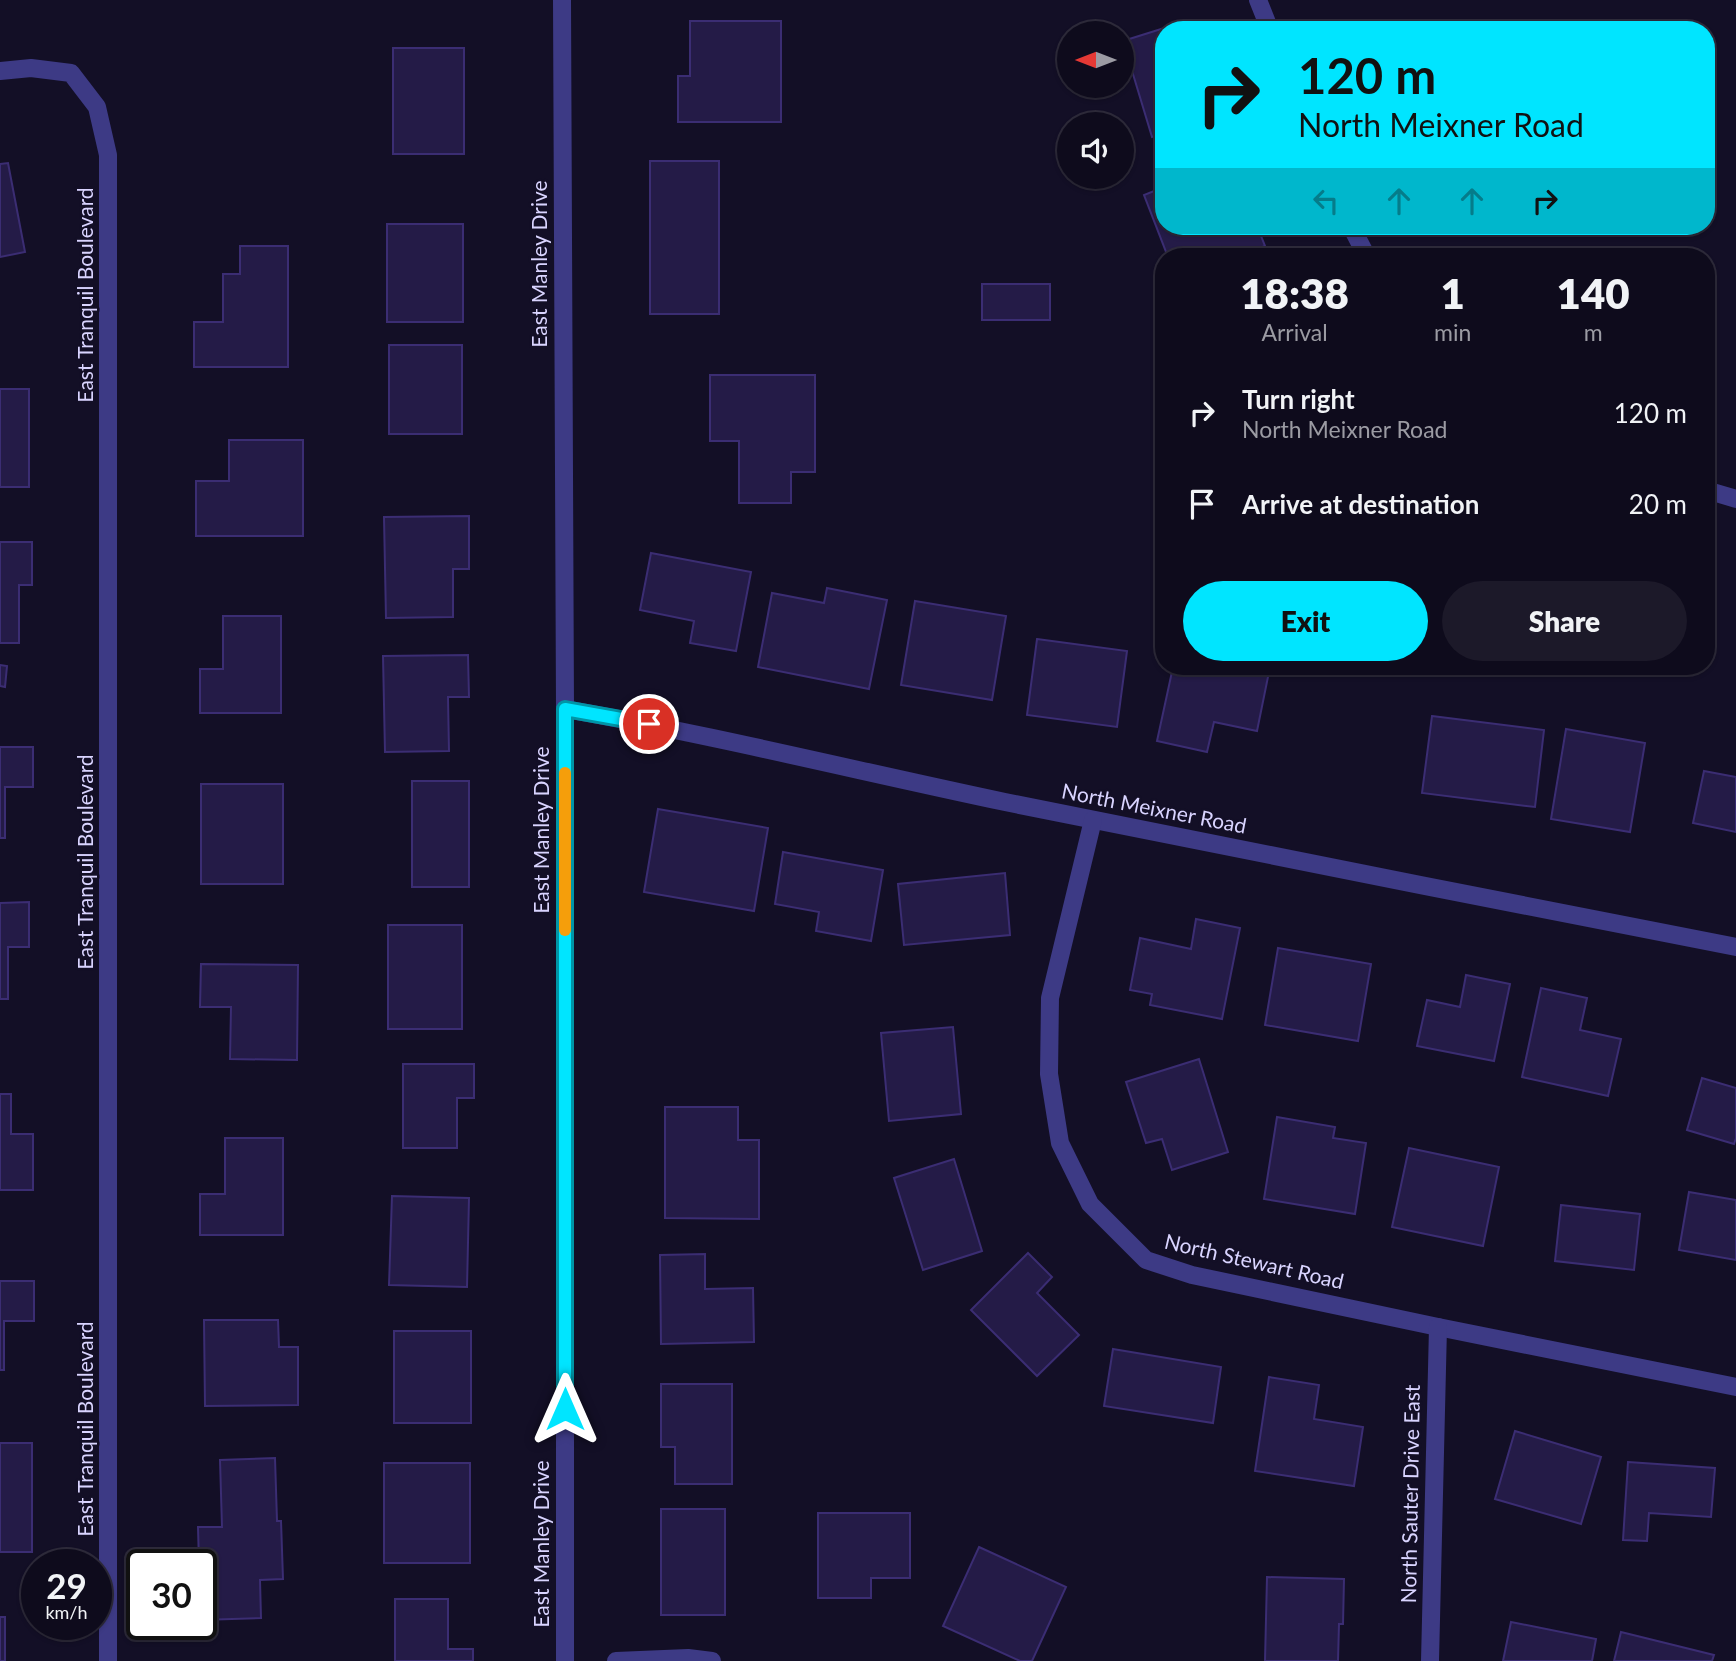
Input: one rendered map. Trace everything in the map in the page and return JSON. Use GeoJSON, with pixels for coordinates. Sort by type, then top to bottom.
{"type":"FeatureCollection","features":[{"type":"Feature","properties":{"kind":"street","name":"East Manley Drive"},"geometry":{"type":"LineString","coordinates":[[562,0],[565,1661]]}},
{"type":"Feature","properties":{"kind":"street"},"geometry":{"type":"LineString","coordinates":[[1258,0],[1266,21]]}},
{"type":"Feature","properties":{"kind":"street","name":"East Tranquil Boulevard"},"geometry":{"type":"LineString","coordinates":[[0,71],[31,68],[71,73],[97,107],[108,155],[108,1661]]}},
{"type":"Feature","properties":{"kind":"street"},"geometry":{"type":"LineString","coordinates":[[1715,493],[1736,499]]}},
{"type":"Feature","properties":{"kind":"street","name":"North Meixner Road"},"geometry":{"type":"LineString","coordinates":[[565,709],[649,724],[884,777],[1093,820],[1736,947]]}},
{"type":"Feature","properties":{"kind":"street","name":"North Stewart Road"},"geometry":{"type":"LineString","coordinates":[[1093,820],[1050,999],[1049,1074],[1060,1143],[1090,1204],[1146,1260],[1192,1275],[1736,1387]]}},
{"type":"Feature","properties":{"kind":"street","name":"North Sauter Drive East"},"geometry":{"type":"LineString","coordinates":[[1430,1661],[1438,1327]]}},
{"type":"Feature","properties":{"kind":"street"},"geometry":{"type":"LineString","coordinates":[[615,1661],[688,1658],[712,1661]]}},
{"type":"Feature","properties":{"kind":"building"},"geometry":{"type":"Polygon","coordinates":[[[690,21],[781,21],[781,122],[678,122],[678,76],[690,76],[690,21]]]}},
{"type":"Feature","properties":{"kind":"building"},"geometry":{"type":"Polygon","coordinates":[[[1155,31],[1155,136],[1152,137],[1134,77],[1134,38],[1155,31]]]}},
{"type":"Feature","properties":{"kind":"building"},"geometry":{"type":"Polygon","coordinates":[[[393,48],[464,48],[464,154],[393,154],[393,48]]]}},
{"type":"Feature","properties":{"kind":"building"},"geometry":{"type":"Polygon","coordinates":[[[650,161],[719,161],[719,314],[650,314],[650,161]]]}},
{"type":"Feature","properties":{"kind":"building"},"geometry":{"type":"Polygon","coordinates":[[[8,163],[25,252],[0,257],[0,164],[8,163]]]}},
{"type":"Feature","properties":{"kind":"building"},"geometry":{"type":"Polygon","coordinates":[[[1155,191],[1155,223],[1144,195],[1155,191]]]}},
{"type":"Feature","properties":{"kind":"building"},"geometry":{"type":"Polygon","coordinates":[[[387,224],[463,224],[463,322],[387,322],[387,224]]]}},
{"type":"Feature","properties":{"kind":"building"},"geometry":{"type":"Polygon","coordinates":[[[1159,235],[1261,235],[1265,246],[1260,248],[1165,248],[1159,235]]]}},
{"type":"Feature","properties":{"kind":"building"},"geometry":{"type":"Polygon","coordinates":[[[240,246],[288,246],[288,367],[194,367],[194,322],[223,322],[223,274],[240,274],[240,246]]]}},
{"type":"Feature","properties":{"kind":"building"},"geometry":{"type":"Polygon","coordinates":[[[982,284],[1050,284],[1050,320],[982,320],[982,284]]]}},
{"type":"Feature","properties":{"kind":"building"},"geometry":{"type":"Polygon","coordinates":[[[389,345],[462,345],[462,434],[389,434],[389,345]]]}},
{"type":"Feature","properties":{"kind":"building"},"geometry":{"type":"Polygon","coordinates":[[[710,375],[815,375],[815,472],[791,472],[791,503],[739,503],[739,441],[710,441],[710,375]]]}},
{"type":"Feature","properties":{"kind":"building"},"geometry":{"type":"Polygon","coordinates":[[[0,389],[29,389],[29,487],[0,487],[0,389]]]}},
{"type":"Feature","properties":{"kind":"building"},"geometry":{"type":"Polygon","coordinates":[[[229,440],[303,440],[303,536],[196,536],[196,481],[229,481],[229,440]]]}},
{"type":"Feature","properties":{"kind":"building"},"geometry":{"type":"Polygon","coordinates":[[[469,516],[469,569],[453,569],[453,617],[386,618],[384,517],[469,516]]]}},
{"type":"Feature","properties":{"kind":"building"},"geometry":{"type":"Polygon","coordinates":[[[0,542],[32,542],[32,585],[19,585],[19,643],[0,643],[0,542]]]}},
{"type":"Feature","properties":{"kind":"building"},"geometry":{"type":"Polygon","coordinates":[[[651,553],[751,572],[736,651],[690,643],[694,621],[640,610],[651,553]]]}},
{"type":"Feature","properties":{"kind":"building"},"geometry":{"type":"Polygon","coordinates":[[[827,588],[887,600],[869,689],[758,667],[772,593],[824,603],[827,588]]]}},
{"type":"Feature","properties":{"kind":"building"},"geometry":{"type":"Polygon","coordinates":[[[915,601],[1006,616],[992,700],[901,685],[915,601]]]}},
{"type":"Feature","properties":{"kind":"building"},"geometry":{"type":"Polygon","coordinates":[[[223,616],[281,616],[281,713],[200,713],[200,669],[223,669],[223,616]]]}},
{"type":"Feature","properties":{"kind":"building"},"geometry":{"type":"Polygon","coordinates":[[[1037,639],[1127,651],[1117,727],[1027,715],[1037,639]]]}},
{"type":"Feature","properties":{"kind":"building"},"geometry":{"type":"Polygon","coordinates":[[[468,655],[469,697],[448,697],[449,751],[385,752],[383,656],[468,655]]]}},
{"type":"Feature","properties":{"kind":"building"},"geometry":{"type":"Polygon","coordinates":[[[0,665],[7,666],[5,687],[0,686],[0,665]]]}},
{"type":"Feature","properties":{"kind":"building"},"geometry":{"type":"Polygon","coordinates":[[[1171,675],[1268,675],[1257,731],[1214,722],[1207,752],[1157,741],[1171,675]]]}},
{"type":"Feature","properties":{"kind":"building"},"geometry":{"type":"Polygon","coordinates":[[[1432,716],[1544,730],[1535,807],[1422,793],[1432,716]]]}},
{"type":"Feature","properties":{"kind":"building"},"geometry":{"type":"Polygon","coordinates":[[[1566,729],[1645,743],[1630,832],[1551,819],[1566,729]]]}},
{"type":"Feature","properties":{"kind":"building"},"geometry":{"type":"Polygon","coordinates":[[[0,747],[33,747],[33,787],[5,787],[5,838],[0,838],[0,747]]]}},
{"type":"Feature","properties":{"kind":"building"},"geometry":{"type":"Polygon","coordinates":[[[1704,771],[1736,777],[1736,832],[1693,823],[1704,771]]]}},
{"type":"Feature","properties":{"kind":"building"},"geometry":{"type":"Polygon","coordinates":[[[412,781],[469,781],[469,887],[412,887],[412,781]]]}},
{"type":"Feature","properties":{"kind":"building"},"geometry":{"type":"Polygon","coordinates":[[[201,784],[283,784],[283,884],[201,884],[201,784]]]}},
{"type":"Feature","properties":{"kind":"building"},"geometry":{"type":"Polygon","coordinates":[[[658,809],[768,828],[754,911],[644,892],[658,809]]]}},
{"type":"Feature","properties":{"kind":"building"},"geometry":{"type":"Polygon","coordinates":[[[783,852],[883,870],[871,941],[816,931],[819,912],[775,904],[783,852]]]}},
{"type":"Feature","properties":{"kind":"building"},"geometry":{"type":"Polygon","coordinates":[[[1005,873],[1010,935],[904,945],[898,884],[1005,873]]]}},
{"type":"Feature","properties":{"kind":"building"},"geometry":{"type":"Polygon","coordinates":[[[29,902],[29,947],[8,947],[8,999],[0,999],[0,903],[29,902]]]}},
{"type":"Feature","properties":{"kind":"building"},"geometry":{"type":"Polygon","coordinates":[[[1196,919],[1240,928],[1222,1019],[1150,1005],[1152,994],[1130,990],[1140,938],[1191,949],[1196,919]]]}},
{"type":"Feature","properties":{"kind":"building"},"geometry":{"type":"Polygon","coordinates":[[[388,925],[462,925],[462,1029],[388,1029],[388,925]]]}},
{"type":"Feature","properties":{"kind":"building"},"geometry":{"type":"Polygon","coordinates":[[[1278,948],[1371,964],[1358,1041],[1265,1025],[1278,948]]]}},
{"type":"Feature","properties":{"kind":"building"},"geometry":{"type":"Polygon","coordinates":[[[201,964],[298,965],[297,1060],[230,1059],[231,1007],[200,1007],[201,964]]]}},
{"type":"Feature","properties":{"kind":"building"},"geometry":{"type":"Polygon","coordinates":[[[1466,975],[1510,984],[1494,1061],[1417,1046],[1427,1000],[1460,1007],[1466,975]]]}},
{"type":"Feature","properties":{"kind":"building"},"geometry":{"type":"Polygon","coordinates":[[[1541,988],[1587,998],[1580,1030],[1621,1039],[1608,1096],[1522,1077],[1541,988]]]}},
{"type":"Feature","properties":{"kind":"building"},"geometry":{"type":"Polygon","coordinates":[[[953,1027],[961,1114],[889,1121],[881,1033],[953,1027]]]}},
{"type":"Feature","properties":{"kind":"building"},"geometry":{"type":"Polygon","coordinates":[[[1199,1059],[1228,1152],[1172,1170],[1162,1139],[1146,1143],[1126,1082],[1199,1059]]]}},
{"type":"Feature","properties":{"kind":"building"},"geometry":{"type":"Polygon","coordinates":[[[403,1064],[474,1064],[474,1098],[457,1098],[457,1148],[403,1148],[403,1064]]]}},
{"type":"Feature","properties":{"kind":"building"},"geometry":{"type":"Polygon","coordinates":[[[1702,1078],[1736,1088],[1734,1144],[1687,1130],[1702,1078]]]}},
{"type":"Feature","properties":{"kind":"building"},"geometry":{"type":"Polygon","coordinates":[[[0,1094],[11,1094],[11,1134],[33,1134],[33,1190],[0,1190],[0,1094]]]}},
{"type":"Feature","properties":{"kind":"building"},"geometry":{"type":"Polygon","coordinates":[[[665,1107],[738,1107],[738,1140],[759,1140],[759,1219],[665,1218],[665,1107]]]}},
{"type":"Feature","properties":{"kind":"building"},"geometry":{"type":"Polygon","coordinates":[[[1277,1117],[1335,1127],[1333,1138],[1366,1143],[1355,1214],[1264,1199],[1277,1117]]]}},
{"type":"Feature","properties":{"kind":"building"},"geometry":{"type":"Polygon","coordinates":[[[225,1138],[283,1138],[283,1235],[200,1235],[200,1194],[225,1194],[225,1138]]]}},
{"type":"Feature","properties":{"kind":"building"},"geometry":{"type":"Polygon","coordinates":[[[1409,1148],[1499,1167],[1483,1246],[1392,1227],[1409,1148]]]}},
{"type":"Feature","properties":{"kind":"building"},"geometry":{"type":"Polygon","coordinates":[[[954,1159],[982,1251],[923,1270],[894,1178],[954,1159]]]}},
{"type":"Feature","properties":{"kind":"building"},"geometry":{"type":"Polygon","coordinates":[[[1689,1192],[1736,1200],[1736,1260],[1679,1250],[1689,1192]]]}},
{"type":"Feature","properties":{"kind":"building"},"geometry":{"type":"Polygon","coordinates":[[[392,1196],[469,1198],[467,1287],[389,1285],[392,1196]]]}},
{"type":"Feature","properties":{"kind":"building"},"geometry":{"type":"Polygon","coordinates":[[[1561,1205],[1640,1214],[1634,1270],[1555,1261],[1561,1205]]]}},
{"type":"Feature","properties":{"kind":"building"},"geometry":{"type":"Polygon","coordinates":[[[1028,1253],[1052,1277],[1037,1293],[1079,1335],[1037,1376],[971,1310],[1028,1253]]]}},
{"type":"Feature","properties":{"kind":"building"},"geometry":{"type":"Polygon","coordinates":[[[705,1254],[705,1289],[753,1288],[754,1342],[661,1344],[660,1255],[705,1254]]]}},
{"type":"Feature","properties":{"kind":"building"},"geometry":{"type":"Polygon","coordinates":[[[0,1281],[34,1281],[34,1321],[4,1321],[4,1370],[0,1370],[0,1281]]]}},
{"type":"Feature","properties":{"kind":"building"},"geometry":{"type":"Polygon","coordinates":[[[204,1320],[278,1320],[279,1347],[298,1347],[298,1405],[205,1406],[204,1320]]]}},
{"type":"Feature","properties":{"kind":"building"},"geometry":{"type":"Polygon","coordinates":[[[394,1331],[471,1331],[471,1423],[394,1423],[394,1331]]]}},
{"type":"Feature","properties":{"kind":"building"},"geometry":{"type":"Polygon","coordinates":[[[1113,1349],[1221,1367],[1213,1423],[1104,1406],[1113,1349]]]}},
{"type":"Feature","properties":{"kind":"building"},"geometry":{"type":"Polygon","coordinates":[[[1269,1377],[1319,1385],[1314,1419],[1363,1427],[1354,1486],[1255,1471],[1269,1377]]]}},
{"type":"Feature","properties":{"kind":"building"},"geometry":{"type":"Polygon","coordinates":[[[661,1384],[732,1384],[732,1484],[675,1484],[675,1447],[661,1447],[661,1384]]]}},
{"type":"Feature","properties":{"kind":"building"},"geometry":{"type":"Polygon","coordinates":[[[1515,1431],[1601,1457],[1581,1524],[1495,1499],[1515,1431]]]}},
{"type":"Feature","properties":{"kind":"building"},"geometry":{"type":"Polygon","coordinates":[[[0,1443],[32,1443],[32,1549],[0,1552],[0,1443]]]}},
{"type":"Feature","properties":{"kind":"building"},"geometry":{"type":"Polygon","coordinates":[[[275,1458],[277,1521],[281,1521],[283,1579],[260,1580],[261,1618],[217,1619],[217,1549],[199,1549],[198,1527],[222,1527],[220,1460],[275,1458]]]}},
{"type":"Feature","properties":{"kind":"building"},"geometry":{"type":"Polygon","coordinates":[[[1628,1462],[1715,1468],[1711,1517],[1649,1513],[1647,1541],[1623,1540],[1628,1462]]]}},
{"type":"Feature","properties":{"kind":"building"},"geometry":{"type":"Polygon","coordinates":[[[384,1463],[470,1463],[470,1563],[384,1563],[384,1463]]]}},
{"type":"Feature","properties":{"kind":"building"},"geometry":{"type":"Polygon","coordinates":[[[661,1509],[725,1509],[725,1615],[661,1615],[661,1509]]]}},
{"type":"Feature","properties":{"kind":"building"},"geometry":{"type":"Polygon","coordinates":[[[818,1513],[910,1513],[910,1578],[871,1578],[871,1598],[818,1598],[818,1513]]]}},
{"type":"Feature","properties":{"kind":"building"},"geometry":{"type":"Polygon","coordinates":[[[979,1547],[1066,1587],[1032,1661],[1020,1661],[943,1626],[979,1547]]]}},
{"type":"Feature","properties":{"kind":"building"},"geometry":{"type":"Polygon","coordinates":[[[1267,1577],[1344,1579],[1343,1624],[1339,1624],[1338,1661],[1265,1661],[1267,1577]]]}},
{"type":"Feature","properties":{"kind":"building"},"geometry":{"type":"Polygon","coordinates":[[[395,1599],[448,1599],[448,1649],[473,1649],[473,1661],[395,1661],[395,1599]]]}},
{"type":"Feature","properties":{"kind":"building"},"geometry":{"type":"Polygon","coordinates":[[[0,1617],[5,1617],[5,1661],[0,1661],[0,1617]]]}},
{"type":"Feature","properties":{"kind":"building"},"geometry":{"type":"Polygon","coordinates":[[[1511,1622],[1596,1639],[1592,1661],[1503,1661],[1511,1622]]]}},
{"type":"Feature","properties":{"kind":"building"},"geometry":{"type":"Polygon","coordinates":[[[1621,1632],[1714,1655],[1712,1661],[1614,1661],[1621,1632]]]}},
{"type":"Feature","properties":{"kind":"slow traffic"},"geometry":{"type":"LineString","coordinates":[[565,773],[565,930]]}},
{"type":"Feature","properties":{"kind":"route"},"geometry":{"type":"LineString","coordinates":[[565,1409],[565,709],[649,724]]}}]}
